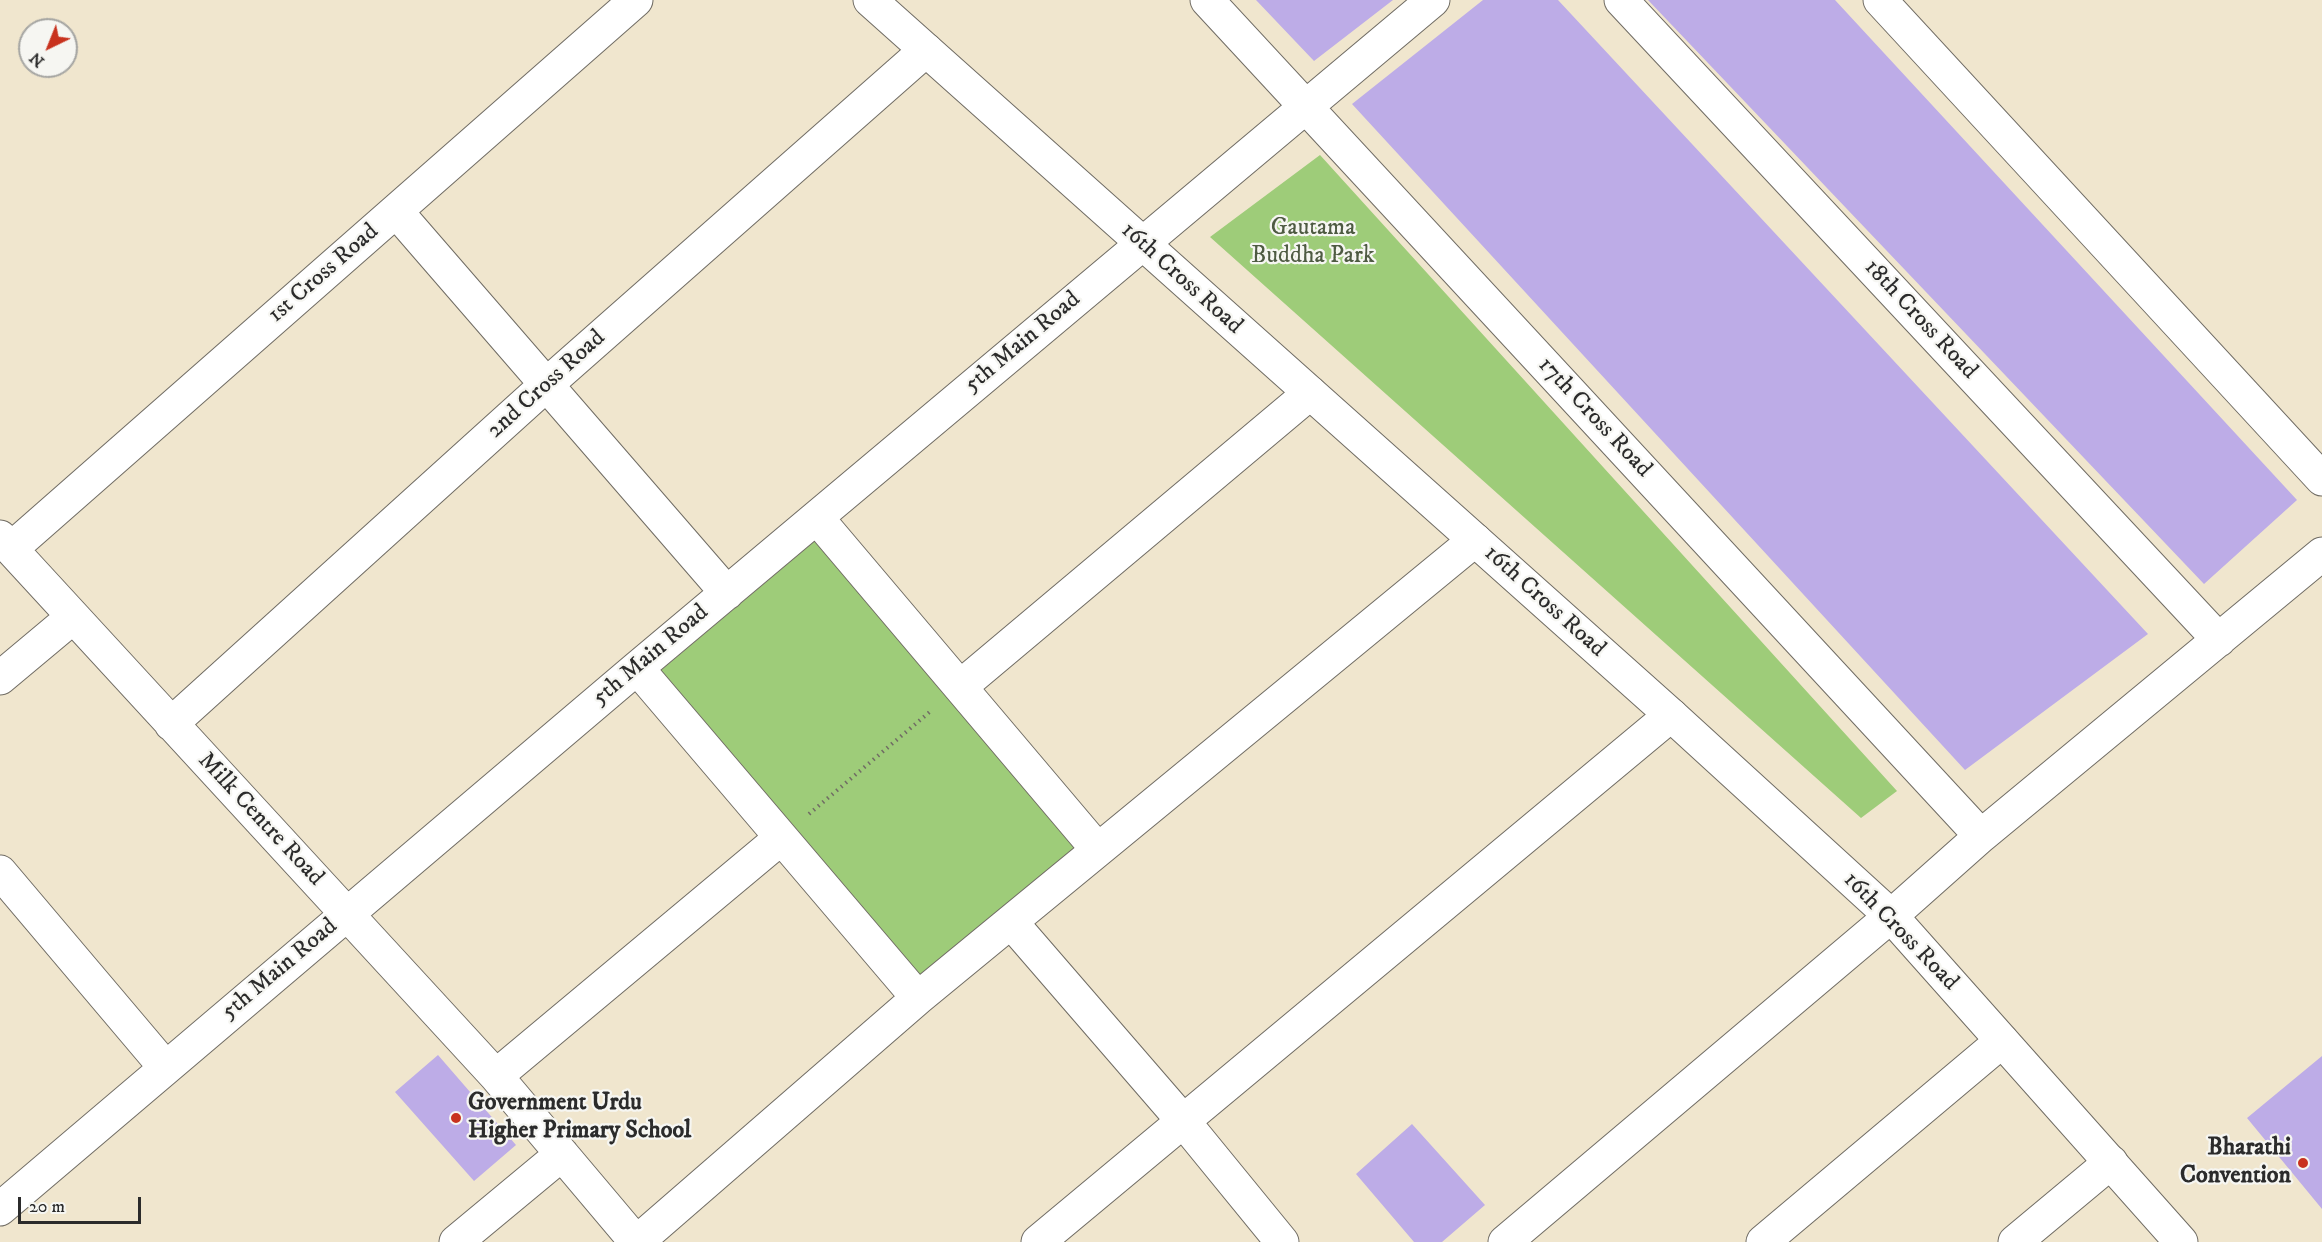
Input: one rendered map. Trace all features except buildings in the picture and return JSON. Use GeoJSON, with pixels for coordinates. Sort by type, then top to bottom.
{"type":"FeatureCollection","features":[{"type":"Feature","properties":{"kind":"street","name":"1st Cross Road"},"geometry":{"type":"LineString","coordinates":[[6,543],[396,211],[636,0]]}},
{"type":"Feature","properties":{"kind":"street","name":"16th Cross Road"},"geometry":{"type":"LineString","coordinates":[[870,0],[1671,715],[1891,916],[2181,1242]]}},
{"type":"Feature","properties":{"kind":"street","name":"17th Cross Road"},"geometry":{"type":"LineString","coordinates":[[1207,0],[1981,836]]}},
{"type":"Feature","properties":{"kind":"street","name":"5th Main Road"},"geometry":{"type":"LineString","coordinates":[[4,1198],[165,1067],[1141,243],[1433,0]]}},
{"type":"Feature","properties":{"kind":"street","name":"18th Cross Road"},"geometry":{"type":"LineString","coordinates":[[1621,0],[2220,640]]}},
{"type":"Feature","properties":{"kind":"street"},"geometry":{"type":"LineString","coordinates":[[1880,0],[2322,479]]}},
{"type":"Feature","properties":{"kind":"street","name":"2nd Cross Road"},"geometry":{"type":"LineString","coordinates":[[171,724],[546,385],[926,50]]}},
{"type":"Feature","properties":{"kind":"street"},"geometry":{"type":"LineString","coordinates":[[396,211],[727,593]]}},
{"type":"Feature","properties":{"kind":"street"},"geometry":{"type":"LineString","coordinates":[[960,687],[1310,393]]}},
{"type":"Feature","properties":{"kind":"street"},"geometry":{"type":"LineString","coordinates":[[817,518],[1098,850]]}},
{"type":"Feature","properties":{"kind":"street"},"geometry":{"type":"LineString","coordinates":[[637,1242],[918,998],[1475,540]]}},
{"type":"Feature","properties":{"kind":"street","name":"Milk Centre Road"},"geometry":{"type":"LineString","coordinates":[[6,543],[496,1076],[637,1242]]}},
{"type":"Feature","properties":{"kind":"street"},"geometry":{"type":"LineString","coordinates":[[1505,1242],[1891,916],[1981,836],[2322,554]]}},
{"type":"Feature","properties":{"kind":"street"},"geometry":{"type":"LineString","coordinates":[[0,678],[73,617]]}},
{"type":"Feature","properties":{"kind":"street"},"geometry":{"type":"LineString","coordinates":[[637,668],[918,998]]}},
{"type":"Feature","properties":{"kind":"street"},"geometry":{"type":"LineString","coordinates":[[1038,1242],[1671,715]]}},
{"type":"Feature","properties":{"kind":"street"},"geometry":{"type":"LineString","coordinates":[[496,1076],[781,838]]}},
{"type":"Feature","properties":{"kind":"street"},"geometry":{"type":"LineString","coordinates":[[0,872],[165,1067]]}},
{"type":"Feature","properties":{"kind":"street"},"geometry":{"type":"LineString","coordinates":[[1011,922],[1184,1122],[1282,1242]]}},
{"type":"Feature","properties":{"kind":"street"},"geometry":{"type":"LineString","coordinates":[[1763,1242],[2002,1041]]}},
{"type":"Feature","properties":{"kind":"street"},"geometry":{"type":"LineString","coordinates":[[456,1242],[562,1154]]}},
{"type":"Feature","properties":{"kind":"street"},"geometry":{"type":"LineString","coordinates":[[2015,1242],[2111,1162]]}},
{"type":"Feature","properties":{"kind":"path"},"geometry":{"type":"LineString","coordinates":[[781,838],[960,687]]}},
{"type":"Feature","properties":{"kind":"green space","name":"Gautama Buddha Park"},"geometry":{"type":"Polygon","coordinates":[[[1320,155],[1897,791],[1861,818],[1210,237],[1320,155]]]}},
{"type":"Feature","properties":{"kind":"green space"},"geometry":{"type":"Polygon","coordinates":[[[816,540],[1078,849],[922,981],[660,671],[816,540]]]}},
{"type":"Feature","properties":{"kind":"place","name":"Government Urdu Higher Primary School"},"geometry":{"type":"Point","coordinates":[456,1118]}},
{"type":"Feature","properties":{"kind":"place","name":"Bharathi Convention"},"geometry":{"type":"Point","coordinates":[2303,1163]}}]}
